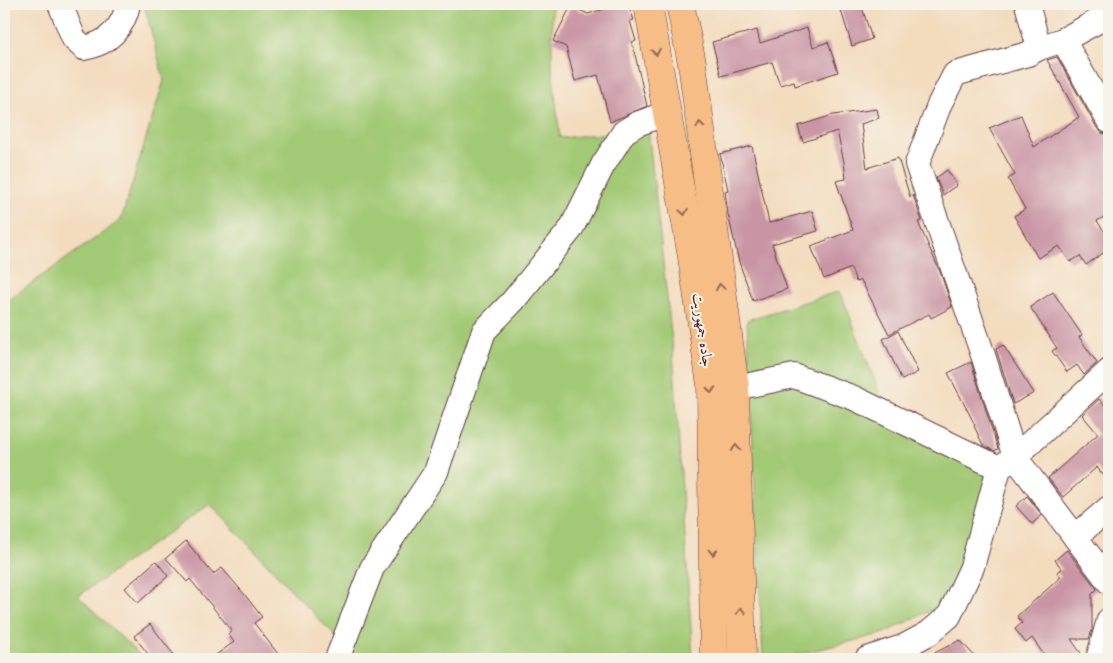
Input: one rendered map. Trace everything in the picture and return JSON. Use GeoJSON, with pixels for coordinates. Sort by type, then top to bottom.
{"type":"FeatureCollection","features":[{"type":"Feature","properties":{"kind":"main road","name":"جاده جمهوریت"},"geometry":{"type":"LineString","coordinates":[[648,4],[692,257],[711,385],[714,659]]}},
{"type":"Feature","properties":{"kind":"main road","name":"جاده جمهوریت"},"geometry":{"type":"LineString","coordinates":[[680,4],[692,63],[735,388],[742,659]]}},
{"type":"Feature","properties":{"kind":"street"},"geometry":{"type":"LineString","coordinates":[[60,4],[74,39],[84,48],[95,47],[119,28],[126,15],[128,4]]}},
{"type":"Feature","properties":{"kind":"street"},"geometry":{"type":"LineString","coordinates":[[1027,4],[1039,48]]}},
{"type":"Feature","properties":{"kind":"street"},"geometry":{"type":"LineString","coordinates":[[1007,462],[980,346],[917,164],[940,103],[955,74],[1028,54],[1039,48],[1064,40],[1109,15]]}},
{"type":"Feature","properties":{"kind":"street"},"geometry":{"type":"LineString","coordinates":[[1064,40],[1109,121]]}},
{"type":"Feature","properties":{"kind":"street"},"geometry":{"type":"LineString","coordinates":[[337,659],[372,568],[436,472],[484,330],[513,301],[571,229],[603,164],[624,132],[636,124],[667,113]]}},
{"type":"Feature","properties":{"kind":"street"},"geometry":{"type":"LineString","coordinates":[[868,659],[906,646],[929,633],[949,616],[972,567],[1007,462],[1109,371]]}},
{"type":"Feature","properties":{"kind":"street"},"geometry":{"type":"LineString","coordinates":[[735,388],[794,376],[854,398],[1007,462],[1075,537],[1109,582]]}},
{"type":"Feature","properties":{"kind":"street"},"geometry":{"type":"LineString","coordinates":[[1075,537],[1109,508]]}},
{"type":"Feature","properties":{"kind":"street"},"geometry":{"type":"LineString","coordinates":[[1098,659],[1109,620]]}},
{"type":"Feature","properties":{"kind":"green space"},"geometry":{"type":"Polygon","coordinates":[[[144,4],[552,4],[552,67],[560,138],[648,129],[673,351],[693,659],[351,659],[348,650],[210,504],[78,596],[144,659],[4,659],[4,303],[121,220],[164,80],[144,4]]]}},
{"type":"Feature","properties":{"kind":"green space"},"geometry":{"type":"Polygon","coordinates":[[[840,291],[883,402],[996,472],[946,603],[882,634],[778,659],[763,659],[747,320],[840,291]]]}},
{"type":"Feature","properties":{"kind":"building"},"geometry":{"type":"Polygon","coordinates":[[[621,4],[628,4],[634,20],[630,21],[636,41],[632,42],[647,106],[610,122],[598,75],[575,81],[566,47],[553,41],[571,6],[588,14],[621,4]]]}},
{"type":"Feature","properties":{"kind":"building"},"geometry":{"type":"Polygon","coordinates":[[[839,4],[861,4],[872,39],[852,46],[839,4]]]}},
{"type":"Feature","properties":{"kind":"building"},"geometry":{"type":"Polygon","coordinates":[[[807,28],[813,47],[828,42],[838,72],[795,86],[794,81],[780,85],[772,62],[721,76],[712,42],[757,30],[760,43],[807,28]]]}},
{"type":"Feature","properties":{"kind":"building"},"geometry":{"type":"Polygon","coordinates":[[[1057,57],[1097,128],[1102,133],[1109,135],[1109,214],[1097,221],[1109,238],[1109,249],[1086,265],[1080,256],[1070,262],[1059,246],[1038,258],[1014,216],[1025,209],[1008,179],[1015,175],[989,128],[1021,115],[1034,147],[1079,117],[1047,60],[1057,57]]]}},
{"type":"Feature","properties":{"kind":"building"},"geometry":{"type":"Polygon","coordinates":[[[877,109],[879,118],[861,124],[867,168],[898,158],[910,197],[913,195],[922,221],[918,222],[941,274],[952,307],[931,318],[929,314],[889,334],[861,280],[856,282],[851,268],[824,279],[811,246],[853,230],[836,181],[846,179],[844,162],[837,131],[803,142],[798,126],[833,115],[877,109]]]}},
{"type":"Feature","properties":{"kind":"building"},"geometry":{"type":"Polygon","coordinates":[[[752,146],[769,223],[812,211],[818,231],[772,244],[787,289],[753,301],[739,262],[728,214],[725,191],[728,190],[720,154],[752,146]]]}},
{"type":"Feature","properties":{"kind":"building"},"geometry":{"type":"Polygon","coordinates":[[[947,170],[957,185],[943,195],[936,178],[947,170]]]}},
{"type":"Feature","properties":{"kind":"building"},"geometry":{"type":"Polygon","coordinates":[[[1053,292],[1082,335],[1079,337],[1097,363],[1084,375],[1077,365],[1067,372],[1052,351],[1057,348],[1030,307],[1053,292]]]}},
{"type":"Feature","properties":{"kind":"building"},"geometry":{"type":"Polygon","coordinates":[[[898,331],[918,372],[902,380],[883,339],[898,331]]]}},
{"type":"Feature","properties":{"kind":"building"},"geometry":{"type":"Polygon","coordinates":[[[1003,345],[1034,393],[1013,404],[996,349],[1003,345]]]}},
{"type":"Feature","properties":{"kind":"building"},"geometry":{"type":"Polygon","coordinates":[[[971,362],[998,449],[994,451],[983,445],[975,425],[948,373],[971,362]]]}},
{"type":"Feature","properties":{"kind":"building"},"geometry":{"type":"Polygon","coordinates":[[[1099,399],[1109,410],[1109,483],[1097,467],[1063,497],[1048,478],[1098,434],[1082,415],[1099,399]]]}},
{"type":"Feature","properties":{"kind":"building"},"geometry":{"type":"Polygon","coordinates":[[[1027,496],[1042,515],[1032,524],[1016,506],[1027,496]]]}},
{"type":"Feature","properties":{"kind":"building"},"geometry":{"type":"Polygon","coordinates":[[[186,541],[213,574],[222,568],[245,595],[262,617],[254,623],[282,659],[210,659],[234,642],[228,634],[232,631],[190,579],[187,582],[166,558],[186,541]]]}},
{"type":"Feature","properties":{"kind":"building"},"geometry":{"type":"Polygon","coordinates":[[[1067,550],[1097,589],[1092,594],[1092,630],[1089,639],[1071,639],[1085,659],[1047,659],[1032,638],[1026,643],[1015,629],[1022,623],[1017,616],[1061,577],[1057,572],[1062,569],[1055,560],[1067,550]]]}},
{"type":"Feature","properties":{"kind":"building"},"geometry":{"type":"Polygon","coordinates":[[[156,561],[168,576],[138,603],[125,588],[156,561]]]}},
{"type":"Feature","properties":{"kind":"building"},"geometry":{"type":"Polygon","coordinates":[[[150,624],[177,659],[152,659],[134,636],[150,624]]]}},
{"type":"Feature","properties":{"kind":"building"},"geometry":{"type":"Polygon","coordinates":[[[960,640],[977,659],[923,659],[960,640]]]}}]}
